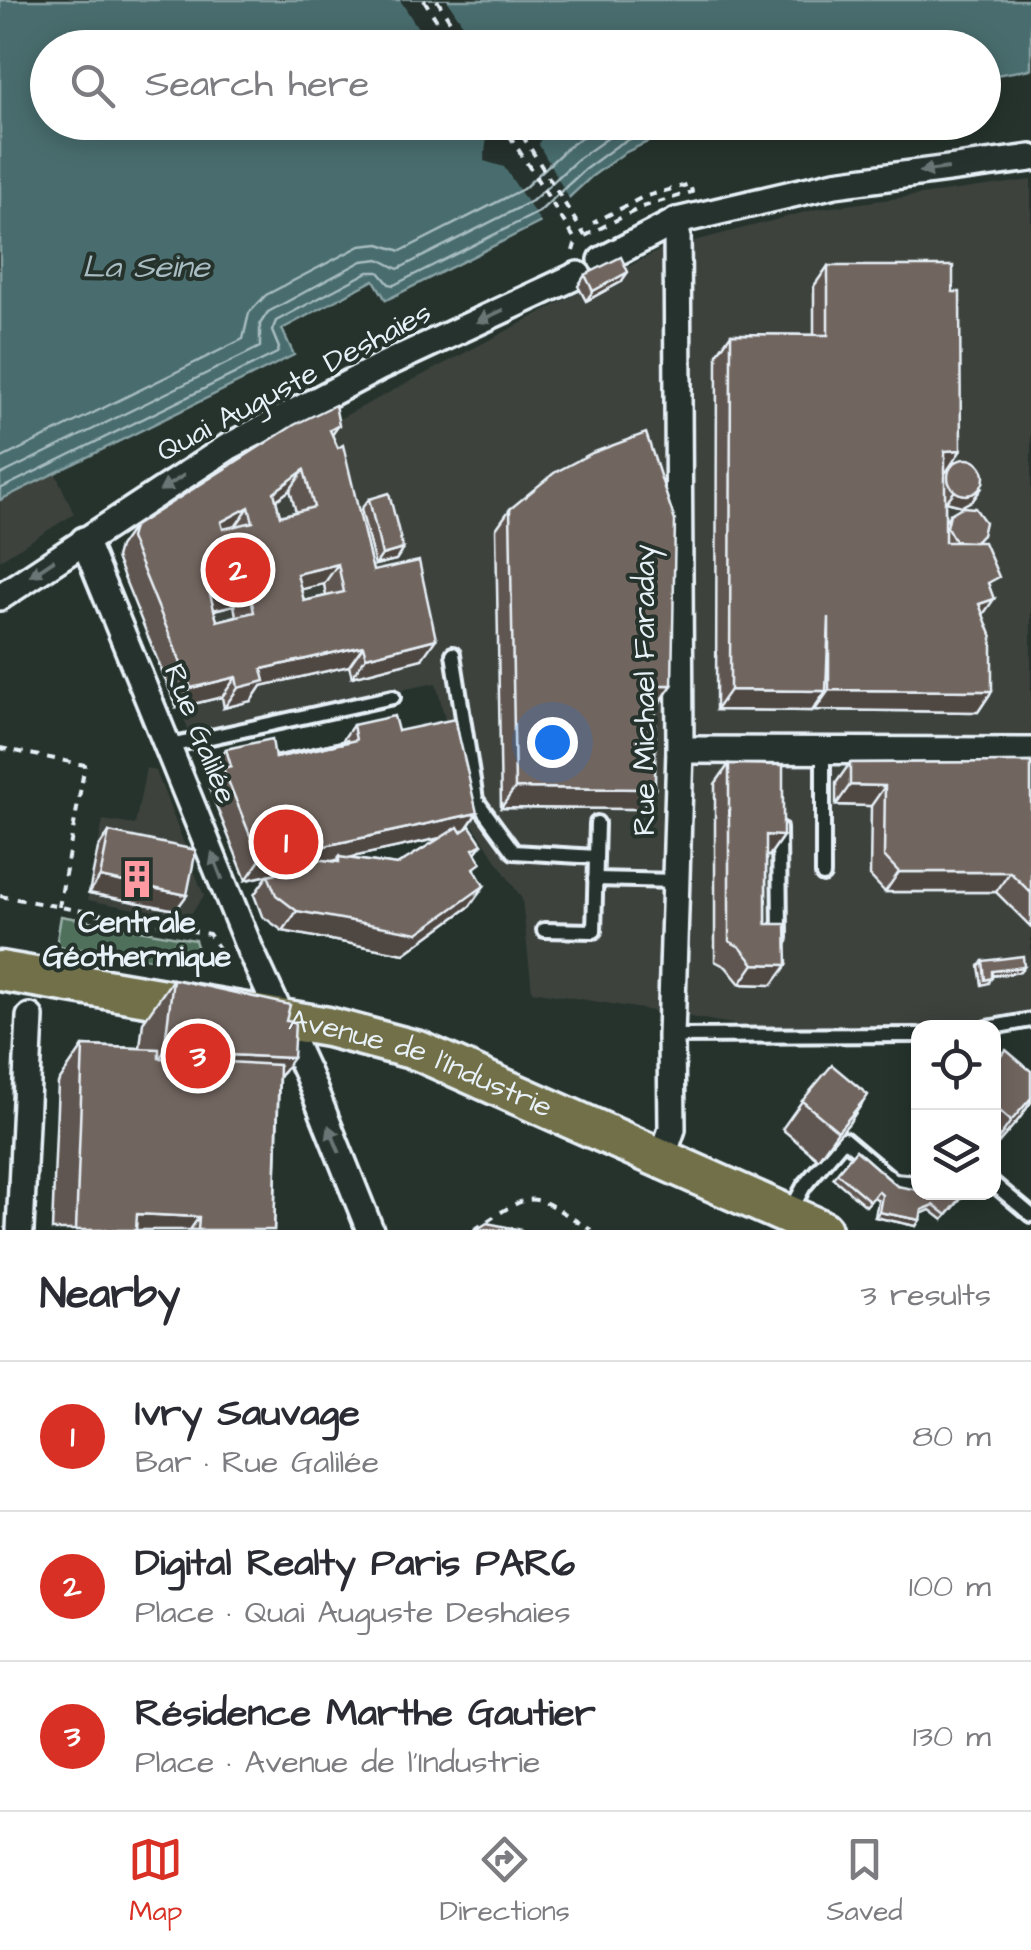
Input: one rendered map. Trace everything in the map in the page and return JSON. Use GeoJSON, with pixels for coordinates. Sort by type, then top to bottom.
{"type":"FeatureCollection","features":[{"type":"Feature","properties":{"kind":"main road","name":"Avenue de l'Industrie"},"geometry":{"type":"LineString","coordinates":[[0,970],[328,1027],[419,1051],[805,1223]]}},
{"type":"Feature","properties":{"kind":"street"},"geometry":{"type":"LineString","coordinates":[[602,260],[677,221],[836,184],[1031,158]]}},
{"type":"Feature","properties":{"kind":"street","name":"Rue Michael Faraday"},"geometry":{"type":"LineString","coordinates":[[662,1158],[672,1129],[680,750],[677,221]]}},
{"type":"Feature","properties":{"kind":"street","name":"Quai Auguste Deshaies"},"geometry":{"type":"LineString","coordinates":[[0,597],[228,447],[575,265]]}},
{"type":"Feature","properties":{"kind":"street","name":"Rue Galilée"},"geometry":{"type":"LineString","coordinates":[[84,540],[251,952],[312,1085],[370,1230]]}},
{"type":"Feature","properties":{"kind":"street"},"geometry":{"type":"LineString","coordinates":[[680,750],[779,760],[823,751],[1031,751]]}},
{"type":"Feature","properties":{"kind":"street"},"geometry":{"type":"LineString","coordinates":[[20,1230],[30,1017]]}},
{"type":"Feature","properties":{"kind":"lane"},"geometry":{"type":"LineString","coordinates":[[452,654],[476,800],[514,852],[596,857]]}},
{"type":"Feature","properties":{"kind":"lane"},"geometry":{"type":"LineString","coordinates":[[170,746],[393,697]]}},
{"type":"Feature","properties":{"kind":"lane"},"geometry":{"type":"LineString","coordinates":[[823,751],[823,876]]}},
{"type":"Feature","properties":{"kind":"lane"},"geometry":{"type":"LineString","coordinates":[[779,809],[780,945]]}},
{"type":"Feature","properties":{"kind":"lane"},"geometry":{"type":"LineString","coordinates":[[544,930],[594,931],[597,823]]}},
{"type":"Feature","properties":{"kind":"lane"},"geometry":{"type":"LineString","coordinates":[[595,879],[676,881]]}},
{"type":"Feature","properties":{"kind":"lane"},"geometry":{"type":"LineString","coordinates":[[1001,1025],[1031,1020]]}},
{"type":"Feature","properties":{"kind":"lane"},"geometry":{"type":"LineString","coordinates":[[671,1036],[911,1035]]}},
{"type":"Feature","properties":{"kind":"lane"},"geometry":{"type":"LineString","coordinates":[[805,1223],[804,1186],[844,1138],[894,1181],[911,1182]]}},
{"type":"Feature","properties":{"kind":"lane"},"geometry":{"type":"LineString","coordinates":[[1001,1190],[1031,1215]]}},
{"type":"Feature","properties":{"kind":"path"},"geometry":{"type":"LineString","coordinates":[[424,0],[443,30]]}},
{"type":"Feature","properties":{"kind":"path"},"geometry":{"type":"LineString","coordinates":[[437,0],[456,30]]}},
{"type":"Feature","properties":{"kind":"path"},"geometry":{"type":"LineString","coordinates":[[513,140],[576,240],[575,265]]}},
{"type":"Feature","properties":{"kind":"path"},"geometry":{"type":"LineString","coordinates":[[525,140],[584,236],[642,207],[692,192],[690,184],[643,197],[593,224]]}},
{"type":"Feature","properties":{"kind":"path"},"geometry":{"type":"LineString","coordinates":[[0,748],[84,765],[59,907]]}},
{"type":"Feature","properties":{"kind":"path"},"geometry":{"type":"LineString","coordinates":[[0,896],[209,934],[225,957],[251,952]]}},
{"type":"Feature","properties":{"kind":"path"},"geometry":{"type":"LineString","coordinates":[[474,1230],[519,1200],[539,1198],[591,1230]]}},
{"type":"Feature","properties":{"kind":"shaded area"},"geometry":{"type":"Polygon","coordinates":[[[1031,180],[1031,1020],[1001,1025],[1001,1020],[911,1020],[911,1033],[794,1034],[532,991],[522,899],[471,822],[436,683],[189,732],[125,556],[337,420],[660,250],[817,209],[1031,180]]]}},
{"type":"Feature","properties":{"kind":"shaded area"},"geometry":{"type":"Polygon","coordinates":[[[56,474],[74,514],[0,560],[0,500],[56,474]]]}},
{"type":"Feature","properties":{"kind":"shaded area"},"geometry":{"type":"Polygon","coordinates":[[[146,768],[156,771],[204,896],[187,919],[88,900],[103,820],[135,825],[146,768]]]}},
{"type":"Feature","properties":{"kind":"green space"},"geometry":{"type":"Polygon","coordinates":[[[61,916],[195,940],[203,966],[56,946],[61,916]]]}},
{"type":"Feature","properties":{"kind":"water","name":"La Seine"},"geometry":{"type":"Polygon","coordinates":[[[0,0],[1031,0],[1031,69],[1001,74],[1001,30],[30,30],[30,140],[652,140],[624,153],[591,177],[545,220],[386,300],[374,280],[282,329],[294,355],[0,500],[0,0]]]}},
{"type":"Feature","properties":{"kind":"pier"},"geometry":{"type":"Polygon","coordinates":[[[400,0],[447,0],[467,30],[419,30],[400,0]]]}},
{"type":"Feature","properties":{"kind":"pier"},"geometry":{"type":"Polygon","coordinates":[[[487,140],[540,140],[539,145],[571,202],[543,226],[504,167],[484,161],[487,140]]]}},
{"type":"Feature","properties":{"kind":"building"},"geometry":{"type":"Polygon","coordinates":[[[621,257],[628,272],[593,291],[585,275],[621,257]]]}},
{"type":"Feature","properties":{"kind":"building"},"geometry":{"type":"Polygon","coordinates":[[[828,266],[953,266],[953,292],[960,292],[961,450],[945,451],[945,542],[984,542],[999,577],[988,583],[994,599],[979,604],[992,637],[992,691],[829,690],[829,617],[826,691],[730,690],[731,334],[828,335],[828,266]]]}},
{"type":"Feature","properties":{"kind":"building"},"geometry":{"type":"Polygon","coordinates":[[[335,405],[339,425],[330,430],[338,448],[343,445],[373,571],[419,561],[436,639],[366,657],[363,646],[262,669],[265,681],[238,688],[236,677],[191,688],[130,538],[133,527],[294,425],[335,405]],[[304,470],[274,492],[280,516],[314,507],[304,470]],[[249,507],[221,522],[223,529],[253,522],[249,507]],[[338,564],[297,574],[304,601],[344,592],[338,564]],[[248,585],[210,594],[217,621],[254,612],[248,585]]]}},
{"type":"Feature","properties":{"kind":"building"},"geometry":{"type":"Polygon","coordinates":[[[646,433],[675,521],[672,685],[656,685],[655,789],[515,788],[510,509],[554,473],[592,453],[646,433]]]}},
{"type":"Feature","properties":{"kind":"building"},"geometry":{"type":"Polygon","coordinates":[[[966,459],[979,464],[984,477],[979,490],[966,495],[953,490],[948,477],[953,464],[966,459]]]}},
{"type":"Feature","properties":{"kind":"building"},"geometry":{"type":"Polygon","coordinates":[[[389,493],[403,549],[382,555],[369,499],[389,493]]]}},
{"type":"Feature","properties":{"kind":"building"},"geometry":{"type":"Polygon","coordinates":[[[962,507],[975,508],[985,522],[982,535],[975,542],[955,541],[947,527],[950,514],[962,507]]]}},
{"type":"Feature","properties":{"kind":"building"},"geometry":{"type":"Polygon","coordinates":[[[394,716],[398,731],[455,719],[477,813],[260,860],[223,768],[231,766],[226,749],[272,739],[275,758],[356,740],[353,725],[394,716]]]}},
{"type":"Feature","properties":{"kind":"building"},"geometry":{"type":"Polygon","coordinates":[[[347,742],[275,758],[275,756],[347,742]]]}},
{"type":"Feature","properties":{"kind":"building"},"geometry":{"type":"Polygon","coordinates":[[[1031,762],[1031,893],[1010,872],[899,872],[884,856],[885,786],[850,785],[850,763],[1031,762]]]}},
{"type":"Feature","properties":{"kind":"building"},"geometry":{"type":"Polygon","coordinates":[[[729,764],[783,765],[783,836],[766,835],[766,924],[786,924],[787,965],[754,964],[740,947],[729,941],[729,764]]]}},
{"type":"Feature","properties":{"kind":"building"},"geometry":{"type":"Polygon","coordinates":[[[470,826],[482,844],[473,849],[481,863],[474,868],[484,886],[418,933],[297,911],[276,895],[268,875],[306,867],[307,858],[339,862],[339,857],[397,865],[458,827],[461,832],[470,826]]]}},
{"type":"Feature","properties":{"kind":"building"},"geometry":{"type":"Polygon","coordinates":[[[109,832],[196,850],[187,895],[100,877],[109,832]]]}},
{"type":"Feature","properties":{"kind":"building"},"geometry":{"type":"Polygon","coordinates":[[[1023,956],[1024,967],[992,971],[992,978],[985,980],[983,961],[1023,956]]]}},
{"type":"Feature","properties":{"kind":"building"},"geometry":{"type":"Polygon","coordinates":[[[173,979],[290,1005],[286,1021],[295,1022],[293,1058],[164,1052],[173,979]]]}},
{"type":"Feature","properties":{"kind":"building"},"geometry":{"type":"Polygon","coordinates":[[[83,1046],[159,1049],[159,1058],[279,1065],[274,1230],[198,1230],[199,1217],[137,1214],[136,1230],[76,1230],[83,1046]]]}},
{"type":"Feature","properties":{"kind":"building"},"geometry":{"type":"Polygon","coordinates":[[[1006,1050],[1031,1071],[1031,1098],[1011,1121],[1001,1112],[1001,1056],[1006,1050]]]}},
{"type":"Feature","properties":{"kind":"building"},"geometry":{"type":"Polygon","coordinates":[[[832,1065],[868,1095],[838,1131],[802,1101],[832,1065]]]}},
{"type":"Feature","properties":{"kind":"building"},"geometry":{"type":"Polygon","coordinates":[[[856,1150],[897,1186],[911,1189],[911,1200],[959,1200],[947,1215],[934,1205],[922,1210],[920,1220],[879,1212],[882,1195],[878,1191],[870,1201],[837,1173],[856,1150]]]}},
{"type":"Feature","properties":{"kind":"building"},"geometry":{"type":"Polygon","coordinates":[[[487,1223],[522,1230],[476,1230],[487,1223]]]}},
{"type":"Feature","properties":{"kind":"place","name":"Digital Realty Paris PAR6"},"geometry":{"type":"Point","coordinates":[238,570]}},
{"type":"Feature","properties":{"kind":"place","name":"Ivry Sauvage"},"geometry":{"type":"Point","coordinates":[286,842]}},
{"type":"Feature","properties":{"kind":"place","name":"Centrale Géothermique"},"geometry":{"type":"Point","coordinates":[137,879]}},
{"type":"Feature","properties":{"kind":"place","name":"Résidence Marthe Gautier"},"geometry":{"type":"Point","coordinates":[198,1056]}}]}
